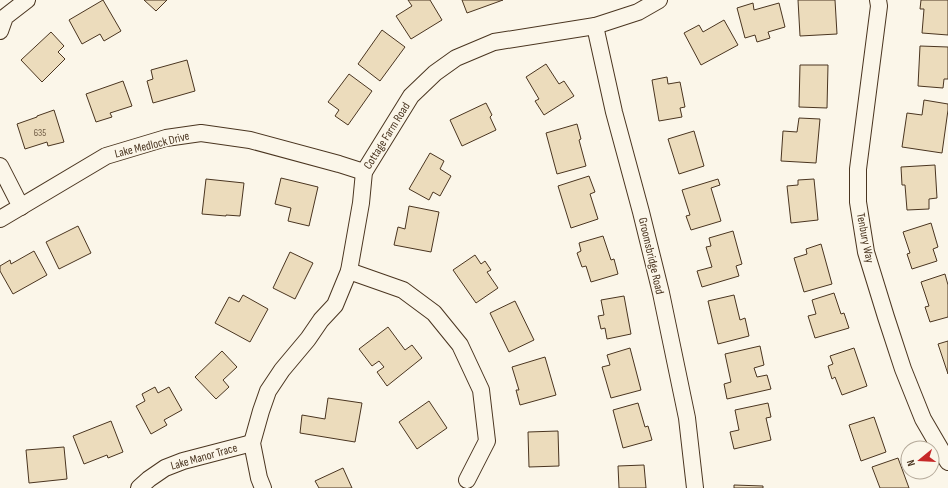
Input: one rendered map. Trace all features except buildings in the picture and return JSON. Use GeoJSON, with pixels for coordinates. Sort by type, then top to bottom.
{"type":"FeatureCollection","features":[{"type":"Feature","properties":{"kind":"street"},"geometry":{"type":"LineString","coordinates":[[0,31],[5,17],[27,0]]}},
{"type":"Feature","properties":{"kind":"street","name":"Cottage Farm Road"},"geometry":{"type":"LineString","coordinates":[[263,488],[259,478],[252,443],[260,411],[268,391],[282,370],[308,339],[321,320],[335,305],[349,271],[361,203],[364,172],[411,96],[434,72],[456,58],[494,42],[594,26],[638,12],[659,0]]}},
{"type":"Feature","properties":{"kind":"street","name":"Tenbury Way"},"geometry":{"type":"LineString","coordinates":[[878,0],[879,6],[858,169],[858,202],[866,252],[903,369],[923,419],[948,462]]}},
{"type":"Feature","properties":{"kind":"street","name":"Groomsbridge Road"},"geometry":{"type":"LineString","coordinates":[[594,26],[614,112],[641,212],[662,301],[687,418],[695,488]]}},
{"type":"Feature","properties":{"kind":"street","name":"Lake Medlock Drive"},"geometry":{"type":"LineString","coordinates":[[0,219],[106,156],[166,138],[201,133],[250,140],[364,172]]}},
{"type":"Feature","properties":{"kind":"street"},"geometry":{"type":"LineString","coordinates":[[0,166],[21,207]]}},
{"type":"Feature","properties":{"kind":"street"},"geometry":{"type":"LineString","coordinates":[[349,271],[403,290],[434,313],[460,345],[481,390],[487,440],[466,480]]}},
{"type":"Feature","properties":{"kind":"street","name":"Lake Manor Trace"},"geometry":{"type":"LineString","coordinates":[[139,488],[165,468],[184,461],[252,443]]}}]}
